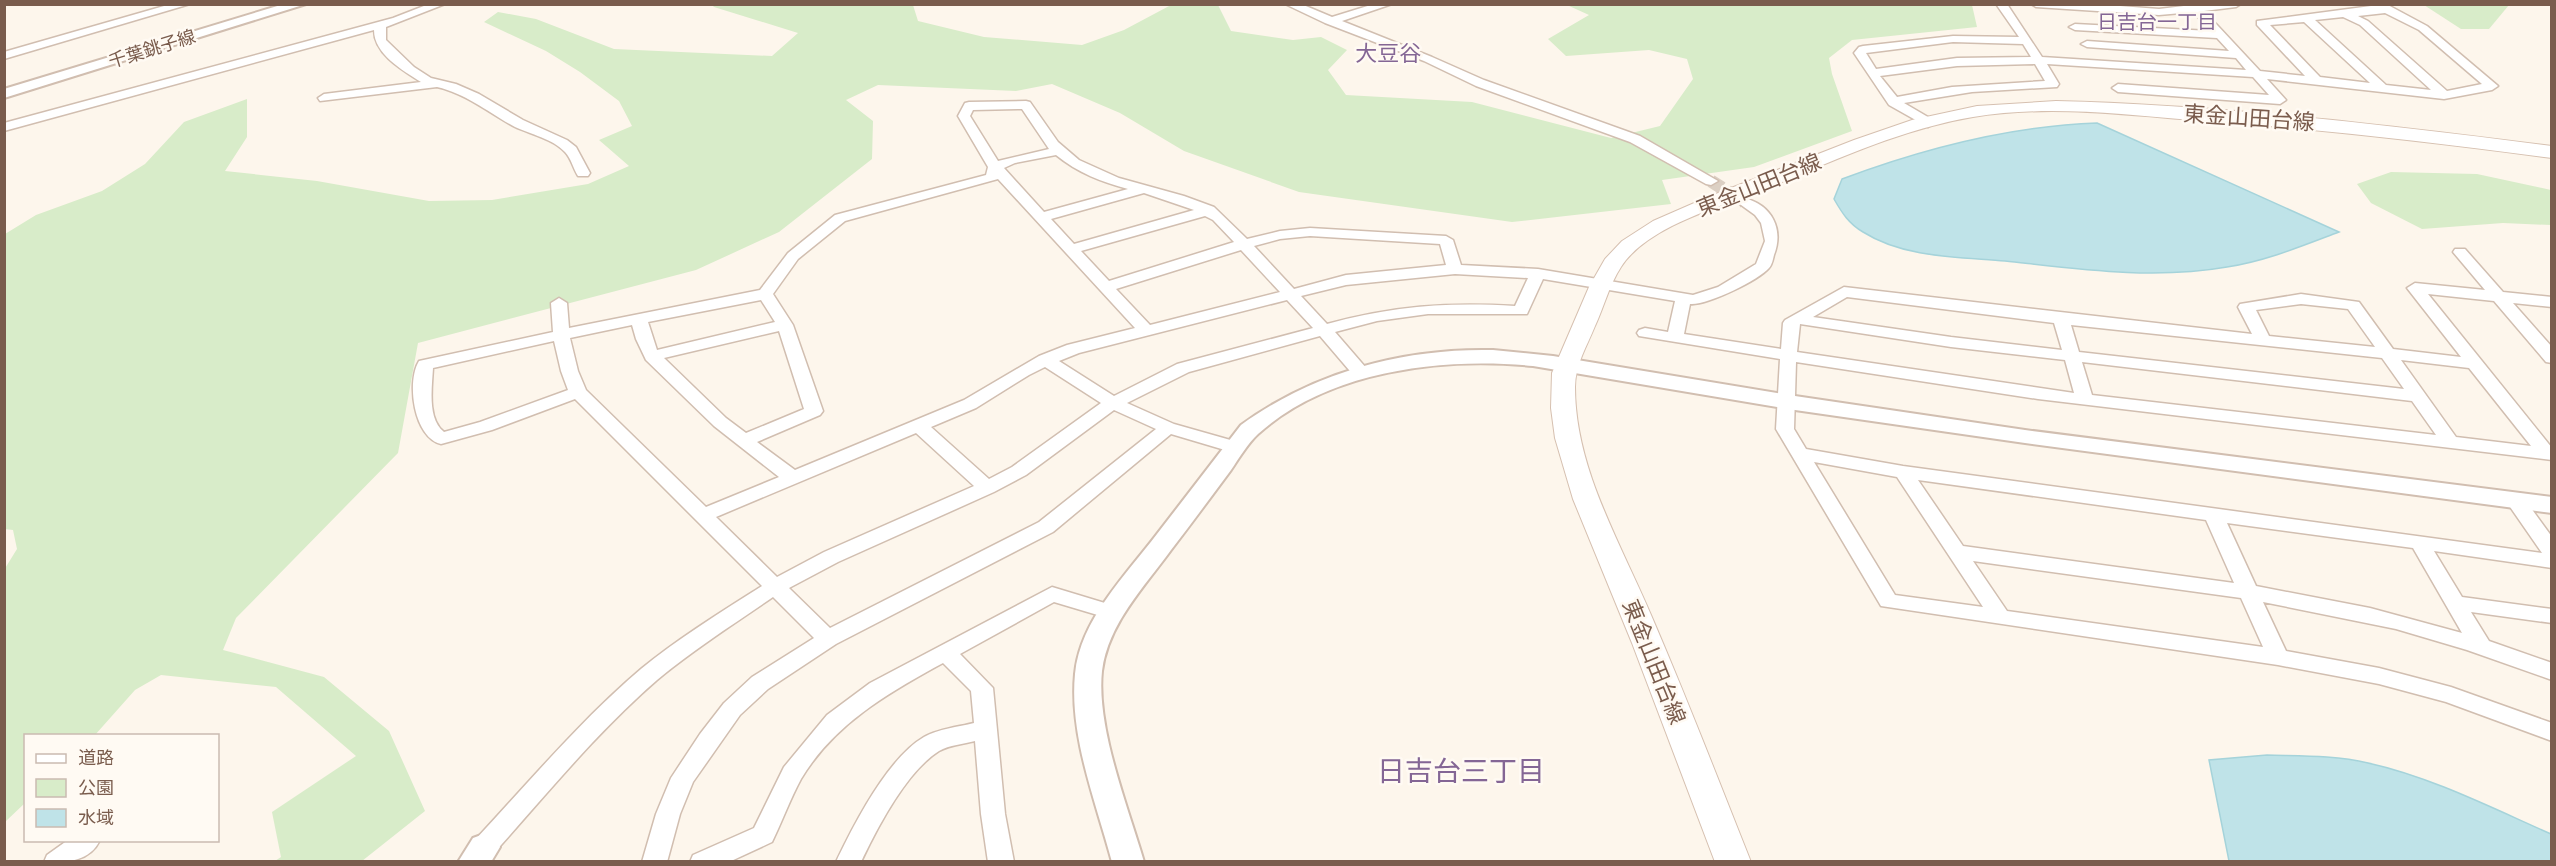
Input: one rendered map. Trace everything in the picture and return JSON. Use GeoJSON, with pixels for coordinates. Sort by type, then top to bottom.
{"type":"FeatureCollection","features":[{"type":"Feature","properties":{"kind":"main road","name":"東金山田台線"},"geometry":{"type":"LineString","coordinates":[[1733,861],[1635,612],[1584,490],[1564,416],[1562,383],[1566,365],[1601,283],[1621,252],[1649,233],[1709,204],[1861,144],[1928,123],[1979,111],[2027,107],[2134,110],[2311,123],[2552,152]]}},
{"type":"Feature","properties":{"kind":"street"},"geometry":{"type":"LineString","coordinates":[[4,56],[185,4]]}},
{"type":"Feature","properties":{"kind":"street","name":"千葉銚子線"},"geometry":{"type":"LineString","coordinates":[[4,94],[300,4]]}},
{"type":"Feature","properties":{"kind":"street"},"geometry":{"type":"LineString","coordinates":[[4,128],[380,24],[440,4]]}},
{"type":"Feature","properties":{"kind":"street"},"geometry":{"type":"LineString","coordinates":[[1290,4],[1428,59],[1480,83],[1635,139],[1711,181]]}},
{"type":"Feature","properties":{"kind":"street"},"geometry":{"type":"LineString","coordinates":[[1329,21],[1387,4]]}},
{"type":"Feature","properties":{"kind":"street"},"geometry":{"type":"LineString","coordinates":[[1893,102],[1921,94],[1984,86],[2053,84],[2001,4]]}},
{"type":"Feature","properties":{"kind":"street"},"geometry":{"type":"LineString","coordinates":[[2036,4],[2159,12],[2236,4]]}},
{"type":"Feature","properties":{"kind":"street"},"geometry":{"type":"LineString","coordinates":[[2316,80],[2261,23],[2345,14],[2383,7],[2406,8],[2405,4]]}},
{"type":"Feature","properties":{"kind":"street"},"geometry":{"type":"LineString","coordinates":[[2059,6],[2134,110]]}},
{"type":"Feature","properties":{"kind":"street"},"geometry":{"type":"LineString","coordinates":[[1872,73],[1958,62],[2039,60],[2258,74],[2444,95],[2492,86],[2423,28],[2383,7]]}},
{"type":"Feature","properties":{"kind":"street"},"geometry":{"type":"LineString","coordinates":[[2118,88],[2280,100],[2197,9]]}},
{"type":"Feature","properties":{"kind":"street"},"geometry":{"type":"LineString","coordinates":[[2345,14],[2364,23],[2444,95]]}},
{"type":"Feature","properties":{"kind":"street"},"geometry":{"type":"LineString","coordinates":[[2306,18],[2381,87]]}},
{"type":"Feature","properties":{"kind":"street"},"geometry":{"type":"LineString","coordinates":[[380,24],[380,40],[388,51],[410,70],[427,81],[452,87],[475,97],[518,123],[562,143],[571,150],[583,173]]}},
{"type":"Feature","properties":{"kind":"street"},"geometry":{"type":"LineString","coordinates":[[2075,27],[2221,34]]}},
{"type":"Feature","properties":{"kind":"street"},"geometry":{"type":"LineString","coordinates":[[1928,123],[1893,102],[1860,53],[1863,49],[1953,39],[2027,41]]}},
{"type":"Feature","properties":{"kind":"street"},"geometry":{"type":"LineString","coordinates":[[2087,44],[2239,55]]}},
{"type":"Feature","properties":{"kind":"street"},"geometry":{"type":"LineString","coordinates":[[324,98],[437,83]]}},
{"type":"Feature","properties":{"kind":"street"},"geometry":{"type":"LineString","coordinates":[[1144,329],[1073,249],[995,167],[964,116],[969,106],[1026,105],[1058,151],[1076,164],[1100,175],[1147,188],[1209,210],[1231,228],[1361,374]]}},
{"type":"Feature","properties":{"kind":"street"},"geometry":{"type":"LineString","coordinates":[[995,167],[1011,160],[1058,151]]}},
{"type":"Feature","properties":{"kind":"street"},"geometry":{"type":"LineString","coordinates":[[578,393],[486,426],[441,439],[434,435],[426,417],[422,393],[425,365],[765,294],[793,256],[840,218],[992,178],[995,167]]}},
{"type":"Feature","properties":{"kind":"street"},"geometry":{"type":"LineString","coordinates":[[1042,217],[1147,188]]}},
{"type":"Feature","properties":{"kind":"street"},"geometry":{"type":"LineString","coordinates":[[701,516],[970,404],[1045,360],[1073,349],[1144,329],[1346,280],[1455,269],[1539,274],[1694,300],[1724,290],[1763,266],[1772,242],[1768,222],[1760,212],[1744,202]]}},
{"type":"Feature","properties":{"kind":"street"},"geometry":{"type":"LineString","coordinates":[[1073,249],[1209,210]]}},
{"type":"Feature","properties":{"kind":"street"},"geometry":{"type":"LineString","coordinates":[[1106,286],[1245,244],[1310,232],[1446,240],[1455,269]]}},
{"type":"Feature","properties":{"kind":"street"},"geometry":{"type":"LineString","coordinates":[[2460,252],[2552,358]]}},
{"type":"Feature","properties":{"kind":"street"},"geometry":{"type":"LineString","coordinates":[[478,854],[586,734],[649,675],[704,633],[776,586],[831,557],[987,488],[1019,471],[1113,403],[1183,368],[1376,316],[1428,309],[1471,308],[1521,311],[1539,274]]}},
{"type":"Feature","properties":{"kind":"street"},"geometry":{"type":"LineString","coordinates":[[2549,454],[2415,288],[2552,302]]}},
{"type":"Feature","properties":{"kind":"street"},"geometry":{"type":"LineString","coordinates":[[2474,363],[2061,319],[1844,292],[1791,322],[1787,357],[1785,429],[1888,601],[2278,657],[2379,676],[2451,695],[2552,732]]}},
{"type":"Feature","properties":{"kind":"street"},"geometry":{"type":"LineString","coordinates":[[743,441],[814,411],[785,326],[765,294]]}},
{"type":"Feature","properties":{"kind":"street"},"geometry":{"type":"LineString","coordinates":[[1675,337],[1683,299]]}},
{"type":"Feature","properties":{"kind":"street"},"geometry":{"type":"LineString","coordinates":[[2263,340],[2246,307],[2301,299],[2353,305],[2450,442]]}},
{"type":"Feature","properties":{"kind":"street"},"geometry":{"type":"LineString","coordinates":[[559,303],[560,335],[571,378],[578,393],[828,639]]}},
{"type":"Feature","properties":{"kind":"street"},"geometry":{"type":"LineString","coordinates":[[639,319],[644,339],[652,356],[720,422],[793,478]]}},
{"type":"Feature","properties":{"kind":"street"},"geometry":{"type":"LineString","coordinates":[[1797,319],[1951,342],[2417,396]]}},
{"type":"Feature","properties":{"kind":"street"},"geometry":{"type":"LineString","coordinates":[[2061,319],[2085,400]]}},
{"type":"Feature","properties":{"kind":"street"},"geometry":{"type":"LineString","coordinates":[[652,356],[785,326]]}},
{"type":"Feature","properties":{"kind":"street"},"geometry":{"type":"LineString","coordinates":[[1645,333],[1787,357],[2085,400],[2549,454]]}},
{"type":"Feature","properties":{"kind":"street"},"geometry":{"type":"LineString","coordinates":[[2530,333],[2552,335]]}},
{"type":"Feature","properties":{"kind":"street"},"geometry":{"type":"LineString","coordinates":[[1128,861],[1094,736],[1088,675],[1098,639],[1111,612],[1235,447],[1266,416],[1295,399],[1361,374],[1438,358],[1473,356],[1566,365],[1785,402],[2050,441],[2552,505]]}},
{"type":"Feature","properties":{"kind":"street"},"geometry":{"type":"LineString","coordinates":[[1045,360],[1113,403],[1168,428],[1235,447]]}},
{"type":"Feature","properties":{"kind":"street"},"geometry":{"type":"LineString","coordinates":[[919,426],[987,488]]}},
{"type":"Feature","properties":{"kind":"street"},"geometry":{"type":"LineString","coordinates":[[654,861],[668,814],[683,778],[732,709],[783,666],[828,639],[1046,526],[1168,428]]}},
{"type":"Feature","properties":{"kind":"street"},"geometry":{"type":"LineString","coordinates":[[1800,454],[1902,472],[2552,561]]}},
{"type":"Feature","properties":{"kind":"street"},"geometry":{"type":"LineString","coordinates":[[1902,472],[2000,617]]}},
{"type":"Feature","properties":{"kind":"street"},"geometry":{"type":"LineString","coordinates":[[2516,501],[2552,552]]}},
{"type":"Feature","properties":{"kind":"street"},"geometry":{"type":"LineString","coordinates":[[2214,516],[2278,657]]}},
{"type":"Feature","properties":{"kind":"street"},"geometry":{"type":"LineString","coordinates":[[2420,544],[2480,645]]}},
{"type":"Feature","properties":{"kind":"street"},"geometry":{"type":"LineString","coordinates":[[1957,552],[2247,592],[2345,610],[2480,645],[2552,672]]}},
{"type":"Feature","properties":{"kind":"street"},"geometry":{"type":"LineString","coordinates":[[702,861],[763,835],[792,774],[813,746],[835,722],[878,689],[1052,594],[1111,612]]}},
{"type":"Feature","properties":{"kind":"street"},"geometry":{"type":"LineString","coordinates":[[2455,603],[2552,616]]}},
{"type":"Feature","properties":{"kind":"street"},"geometry":{"type":"LineString","coordinates":[[945,652],[982,688],[993,814],[1000,861]]}},
{"type":"Feature","properties":{"kind":"street"},"geometry":{"type":"LineString","coordinates":[[849,861],[868,822],[910,761],[933,744],[985,729]]}},
{"type":"Feature","properties":{"kind":"street"},"geometry":{"type":"LineString","coordinates":[[56,861],[85,842]]}},
{"type":"Feature","properties":{"kind":"green space"},"geometry":{"type":"Polygon","coordinates":[[[2509,4],[2489,29],[2461,29],[2424,5],[2509,4]]]}},
{"type":"Feature","properties":{"kind":"green space"},"geometry":{"type":"Polygon","coordinates":[[[712,5],[913,5],[918,21],[984,37],[1082,45],[1124,30],[1171,5],[1218,5],[1231,31],[1293,40],[1321,37],[1347,50],[1328,70],[1346,95],[1472,102],[1611,138],[1660,126],[1693,79],[1687,59],[1649,50],[1566,56],[1548,39],[1589,15],[1567,5],[1972,5],[1977,27],[1852,40],[1829,58],[1832,74],[1852,131],[1754,167],[1662,180],[1671,204],[1512,222],[1299,192],[1184,151],[1120,113],[1052,84],[1016,91],[878,85],[846,100],[873,121],[872,159],[779,232],[696,270],[418,343],[398,453],[236,618],[223,650],[324,677],[389,731],[425,811],[362,861],[275,861],[281,857],[272,812],[356,756],[276,687],[161,675],[135,690],[96,734],[24,734],[24,804],[5,822],[4,570],[17,549],[13,530],[4,529],[5,234],[36,215],[102,191],[145,164],[184,122],[247,99],[247,137],[225,171],[317,181],[429,201],[492,200],[588,184],[629,166],[599,140],[632,126],[619,101],[580,72],[546,51],[484,22],[498,12],[536,19],[614,49],[772,56],[798,33],[712,5]]]}},
{"type":"Feature","properties":{"kind":"green space"},"geometry":{"type":"Polygon","coordinates":[[[2391,172],[2477,174],[2551,190],[2551,225],[2503,223],[2422,229],[2371,203],[2357,184],[2391,172]]]}},
{"type":"Feature","properties":{"kind":"water"},"geometry":{"type":"Polygon","coordinates":[[[2097,123],[2339,232],[2270,257],[2227,267],[2171,273],[2116,272],[1914,252],[1879,241],[1858,229],[1846,218],[1834,199],[1842,179],[1935,149],[2000,134],[2097,123]]]}},
{"type":"Feature","properties":{"kind":"water"},"geometry":{"type":"Polygon","coordinates":[[[2267,755],[2317,756],[2356,760],[2415,776],[2551,834],[2551,861],[2229,861],[2209,760],[2267,755]]]}},
{"type":"Feature","properties":{"kind":"tunnel"},"geometry":{"type":"LineString","coordinates":[[1711,181],[1744,202]]}},
{"type":"Feature","properties":{"kind":"district","name":"日吉台一丁目"},"geometry":{"type":"Point","coordinates":[2157,22]}},
{"type":"Feature","properties":{"kind":"district","name":"大豆谷"},"geometry":{"type":"Point","coordinates":[1388,53]}},
{"type":"Feature","properties":{"kind":"district","name":"日吉台三丁目"},"geometry":{"type":"Point","coordinates":[1461,771]}}]}
